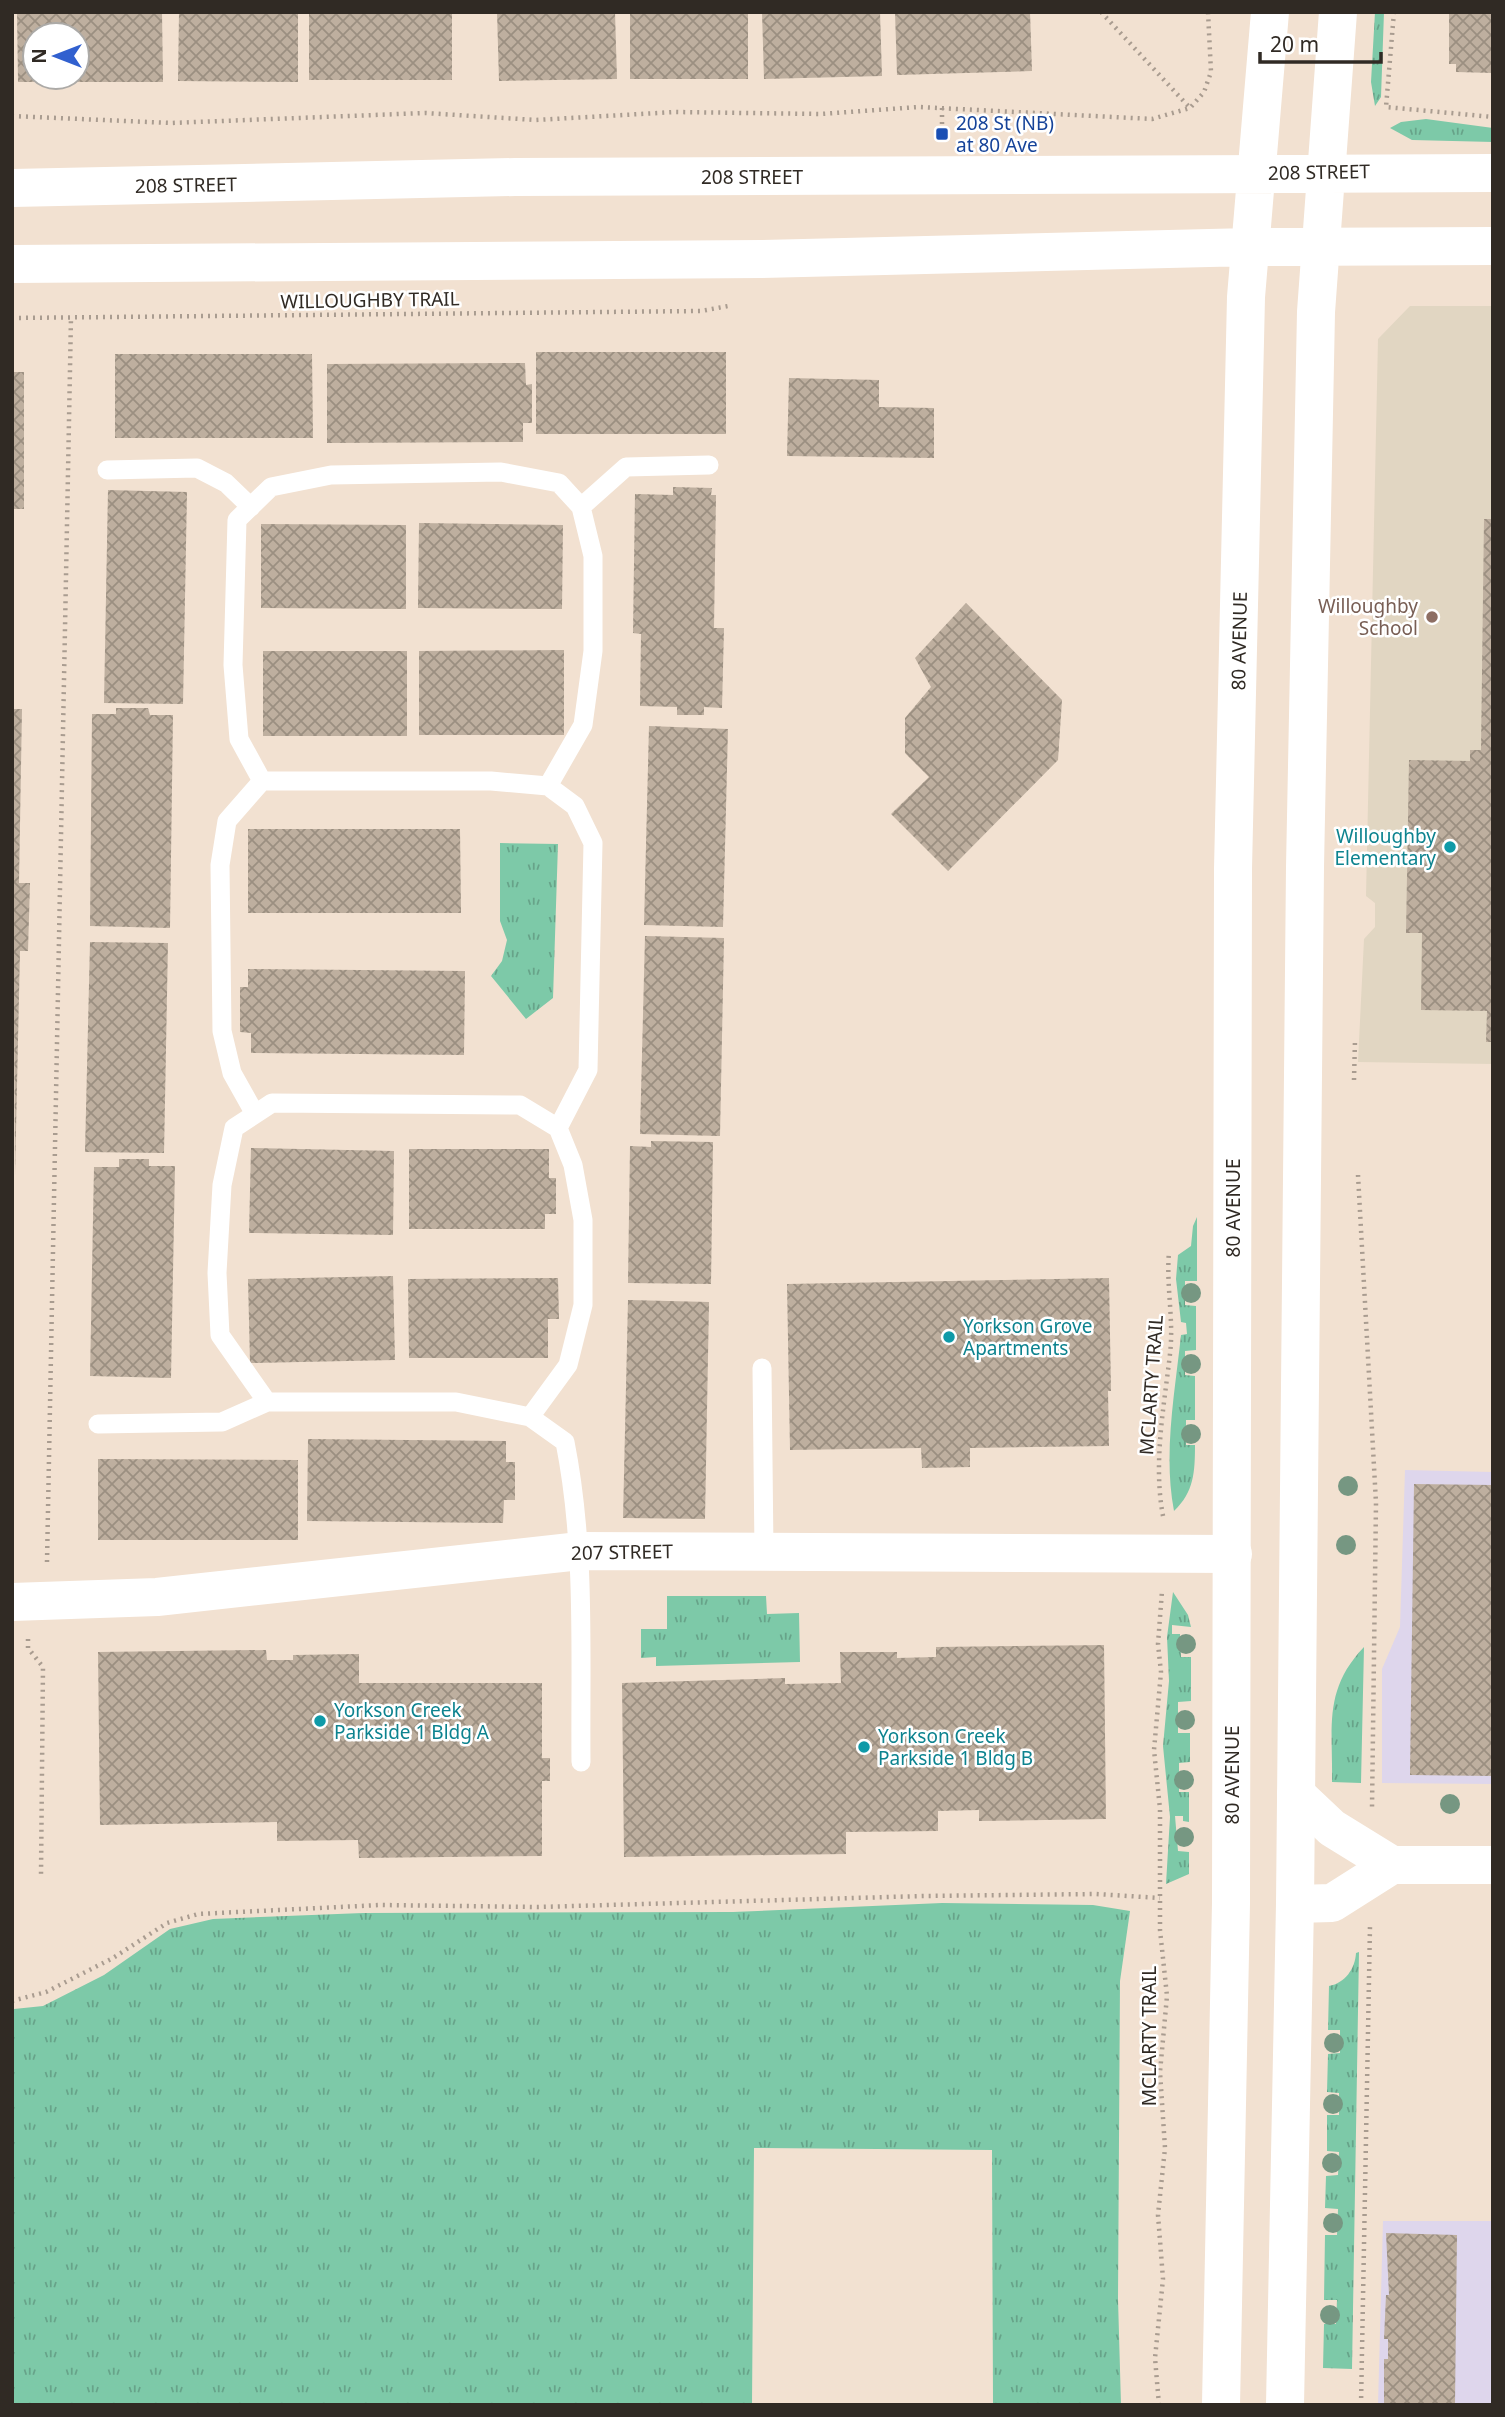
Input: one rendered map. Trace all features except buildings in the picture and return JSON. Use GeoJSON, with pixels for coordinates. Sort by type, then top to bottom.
{"type":"FeatureCollection","features":[{"type":"Feature","properties":{"kind":"main road","name":"80 AVENUE"},"geometry":{"type":"LineString","coordinates":[[1221,2405],[1233,1554],[1233,869],[1250,247],[1270,12]]}},
{"type":"Feature","properties":{"kind":"main road"},"geometry":{"type":"LineString","coordinates":[[1285,2405],[1296,1794],[1306,827],[1320,247],[1338,12]]}},
{"type":"Feature","properties":{"kind":"main road","name":"208 STREET"},"geometry":{"type":"LineString","coordinates":[[12,188],[515,177],[993,177],[1326,171],[1493,173]]}},
{"type":"Feature","properties":{"kind":"main road"},"geometry":{"type":"LineString","coordinates":[[12,264],[762,258],[1250,247],[1493,246]]}},
{"type":"Feature","properties":{"kind":"main road","name":"207 STREET"},"geometry":{"type":"LineString","coordinates":[[21,1602],[157,1597],[580,1551],[1233,1554]]}},
{"type":"Feature","properties":{"kind":"main road"},"geometry":{"type":"LineString","coordinates":[[1296,1794],[1332,1828],[1392,1865],[1493,1865]]}},
{"type":"Feature","properties":{"kind":"main road"},"geometry":{"type":"LineString","coordinates":[[1294,1904],[1332,1903],[1392,1865]]}},
{"type":"Feature","properties":{"kind":"lane"},"geometry":{"type":"LineString","coordinates":[[581,507],[626,467],[709,465]]}},
{"type":"Feature","properties":{"kind":"lane"},"geometry":{"type":"LineString","coordinates":[[107,470],[197,468],[226,483],[251,507]]}},
{"type":"Feature","properties":{"kind":"lane"},"geometry":{"type":"LineString","coordinates":[[262,780],[239,739],[233,665],[237,520],[271,486],[331,475],[501,472],[558,482],[581,507],[593,556],[593,651],[583,725],[548,786]]}},
{"type":"Feature","properties":{"kind":"lane"},"geometry":{"type":"LineString","coordinates":[[255,1114],[232,1073],[222,1031],[220,865],[227,821],[262,780],[491,780],[548,786],[575,806],[593,843],[588,1070],[558,1128]]}},
{"type":"Feature","properties":{"kind":"lane"},"geometry":{"type":"LineString","coordinates":[[267,1402],[220,1335],[217,1273],[222,1185],[234,1128],[272,1103],[520,1105],[558,1128],[573,1165],[583,1220],[583,1305],[568,1365],[530,1417]]}},
{"type":"Feature","properties":{"kind":"lane"},"geometry":{"type":"LineString","coordinates":[[762,1368],[764,1552]]}},
{"type":"Feature","properties":{"kind":"lane"},"geometry":{"type":"LineString","coordinates":[[98,1424],[222,1422],[267,1402],[456,1402],[530,1417],[565,1442],[575,1494],[580,1551],[581,1762]]}},
{"type":"Feature","properties":{"kind":"path"},"geometry":{"type":"LineString","coordinates":[[1101,12],[1190,108]]}},
{"type":"Feature","properties":{"kind":"path"},"geometry":{"type":"LineString","coordinates":[[12,116],[171,122],[425,113],[536,120],[675,111],[762,116],[942,108],[1152,119],[1190,108],[1204,92],[1211,72],[1209,12]]}},
{"type":"Feature","properties":{"kind":"path"},"geometry":{"type":"LineString","coordinates":[[1394,12],[1386,107],[1493,117]]}},
{"type":"Feature","properties":{"kind":"path"},"geometry":{"type":"LineString","coordinates":[[942,108],[942,134]]}},
{"type":"Feature","properties":{"kind":"path","name":"WILLOUGHBY TRAIL"},"geometry":{"type":"LineString","coordinates":[[12,318],[701,311],[728,306]]}},
{"type":"Feature","properties":{"kind":"path"},"geometry":{"type":"LineString","coordinates":[[41,1875],[43,1667],[29,1648],[21,1602],[47,1574],[71,317]]}},
{"type":"Feature","properties":{"kind":"path"},"geometry":{"type":"LineString","coordinates":[[1354,1080],[1355,1040]]}},
{"type":"Feature","properties":{"kind":"path"},"geometry":{"type":"LineString","coordinates":[[1358,1175],[1376,1503],[1372,1814]]}},
{"type":"Feature","properties":{"kind":"path","name":"MCLARTY TRAIL"},"geometry":{"type":"LineString","coordinates":[[1164,1520],[1160,1467],[1162,1408],[1172,1330],[1167,1276],[1169,1252]]}},
{"type":"Feature","properties":{"kind":"path","name":"MCLARTY TRAIL"},"geometry":{"type":"LineString","coordinates":[[1159,2405],[1155,2358],[1163,2279],[1158,2215],[1165,2148],[1160,2072],[1167,1996],[1160,1898],[1160,1809],[1154,1750],[1161,1672],[1158,1604],[1163,1584]]}},
{"type":"Feature","properties":{"kind":"path"},"geometry":{"type":"LineString","coordinates":[[12,2001],[46,1992],[113,1958],[167,1923],[198,1914],[380,1905],[538,1907],[923,1896],[1096,1895],[1160,1898]]}},
{"type":"Feature","properties":{"kind":"path"},"geometry":{"type":"LineString","coordinates":[[1360,2405],[1370,1919]]}},
{"type":"Feature","properties":{"kind":"shaded area","name":"Willoughby School"},"geometry":{"type":"Polygon","coordinates":[[[1410,306],[1493,306],[1493,1064],[1358,1062],[1364,939],[1375,927],[1375,903],[1366,896],[1378,339],[1410,306]]]}},
{"type":"Feature","properties":{"kind":"shaded area"},"geometry":{"type":"Polygon","coordinates":[[[1405,1470],[1493,1472],[1493,1784],[1382,1783],[1382,1669],[1400,1627],[1405,1470]]]}},
{"type":"Feature","properties":{"kind":"shaded area"},"geometry":{"type":"Polygon","coordinates":[[[1383,2221],[1493,2221],[1493,2405],[1378,2405],[1383,2221]]]}},
{"type":"Feature","properties":{"kind":"green space"},"geometry":{"type":"Polygon","coordinates":[[[1375,12],[1384,12],[1381,97],[1375,106],[1371,82],[1375,12]]]}},
{"type":"Feature","properties":{"kind":"green space"},"geometry":{"type":"Polygon","coordinates":[[[1426,119],[1493,128],[1493,142],[1412,140],[1390,128],[1401,122],[1426,119]]]}},
{"type":"Feature","properties":{"kind":"green space"},"geometry":{"type":"Polygon","coordinates":[[[500,843],[558,844],[553,998],[526,1019],[491,976],[502,961],[507,940],[500,921],[500,843]]]}},
{"type":"Feature","properties":{"kind":"green space"},"geometry":{"type":"Polygon","coordinates":[[[1197,1217],[1197,1281],[1185,1281],[1185,1305],[1196,1306],[1196,1350],[1185,1351],[1185,1375],[1195,1376],[1195,1420],[1186,1420],[1186,1445],[1195,1445],[1195,1464],[1186,1496],[1174,1511],[1170,1467],[1171,1423],[1181,1335],[1187,1334],[1186,1323],[1181,1322],[1176,1279],[1178,1255],[1191,1246],[1197,1217]]]}},
{"type":"Feature","properties":{"kind":"green space"},"geometry":{"type":"Polygon","coordinates":[[[1173,1592],[1188,1615],[1191,1627],[1172,1625],[1172,1634],[1180,1634],[1181,1657],[1191,1657],[1191,1701],[1178,1702],[1178,1733],[1190,1733],[1190,1762],[1179,1763],[1179,1792],[1189,1792],[1189,1822],[1183,1821],[1183,1816],[1175,1816],[1178,1851],[1189,1852],[1189,1874],[1166,1884],[1170,1817],[1163,1746],[1169,1681],[1167,1637],[1173,1592]]]}},
{"type":"Feature","properties":{"kind":"green space"},"geometry":{"type":"Polygon","coordinates":[[[667,1596],[766,1596],[767,1614],[799,1613],[800,1662],[656,1666],[656,1657],[641,1658],[641,1629],[667,1629],[667,1596]]]}},
{"type":"Feature","properties":{"kind":"green space"},"geometry":{"type":"Polygon","coordinates":[[[1364,1647],[1361,1783],[1332,1782],[1332,1726],[1336,1694],[1342,1678],[1364,1647]]]}},
{"type":"Feature","properties":{"kind":"green space"},"geometry":{"type":"Polygon","coordinates":[[[12,1886],[14,2009],[43,2006],[104,1975],[170,1929],[213,1919],[363,1913],[733,1912],[942,1903],[1093,1905],[1130,1911],[1120,1981],[1118,2299],[1121,2405],[993,2405],[992,2150],[754,2148],[752,2405],[12,2405],[12,1886]]]}},
{"type":"Feature","properties":{"kind":"green space"},"geometry":{"type":"Polygon","coordinates":[[[1359,1952],[1352,2369],[1323,2368],[1324,2324],[1336,2324],[1337,2300],[1324,2300],[1325,2235],[1337,2235],[1338,2209],[1325,2208],[1326,2176],[1338,2175],[1339,2152],[1327,2151],[1327,2115],[1339,2115],[1339,2093],[1327,2092],[1328,2054],[1340,2053],[1340,2030],[1328,2030],[1329,1986],[1340,1982],[1348,1974],[1356,1953],[1359,1952]]]}},
{"type":"Feature","properties":{"kind":"place","name":"208 St (NB) at 80 Ave"},"geometry":{"type":"Point","coordinates":[942,134]}},
{"type":"Feature","properties":{"kind":"place","name":"Willoughby School"},"geometry":{"type":"Point","coordinates":[1432,617]}},
{"type":"Feature","properties":{"kind":"place","name":"Willoughby Elementary"},"geometry":{"type":"Point","coordinates":[1450,847]}},
{"type":"Feature","properties":{"kind":"place","name":"Yorkson Grove Apartments"},"geometry":{"type":"Point","coordinates":[949,1337]}},
{"type":"Feature","properties":{"kind":"place","name":"Yorkson Creek Parkside 1 Bldg A"},"geometry":{"type":"Point","coordinates":[320,1721]}},
{"type":"Feature","properties":{"kind":"place","name":"Yorkson Creek Parkside 1 Bldg B"},"geometry":{"type":"Point","coordinates":[864,1747]}}]}
